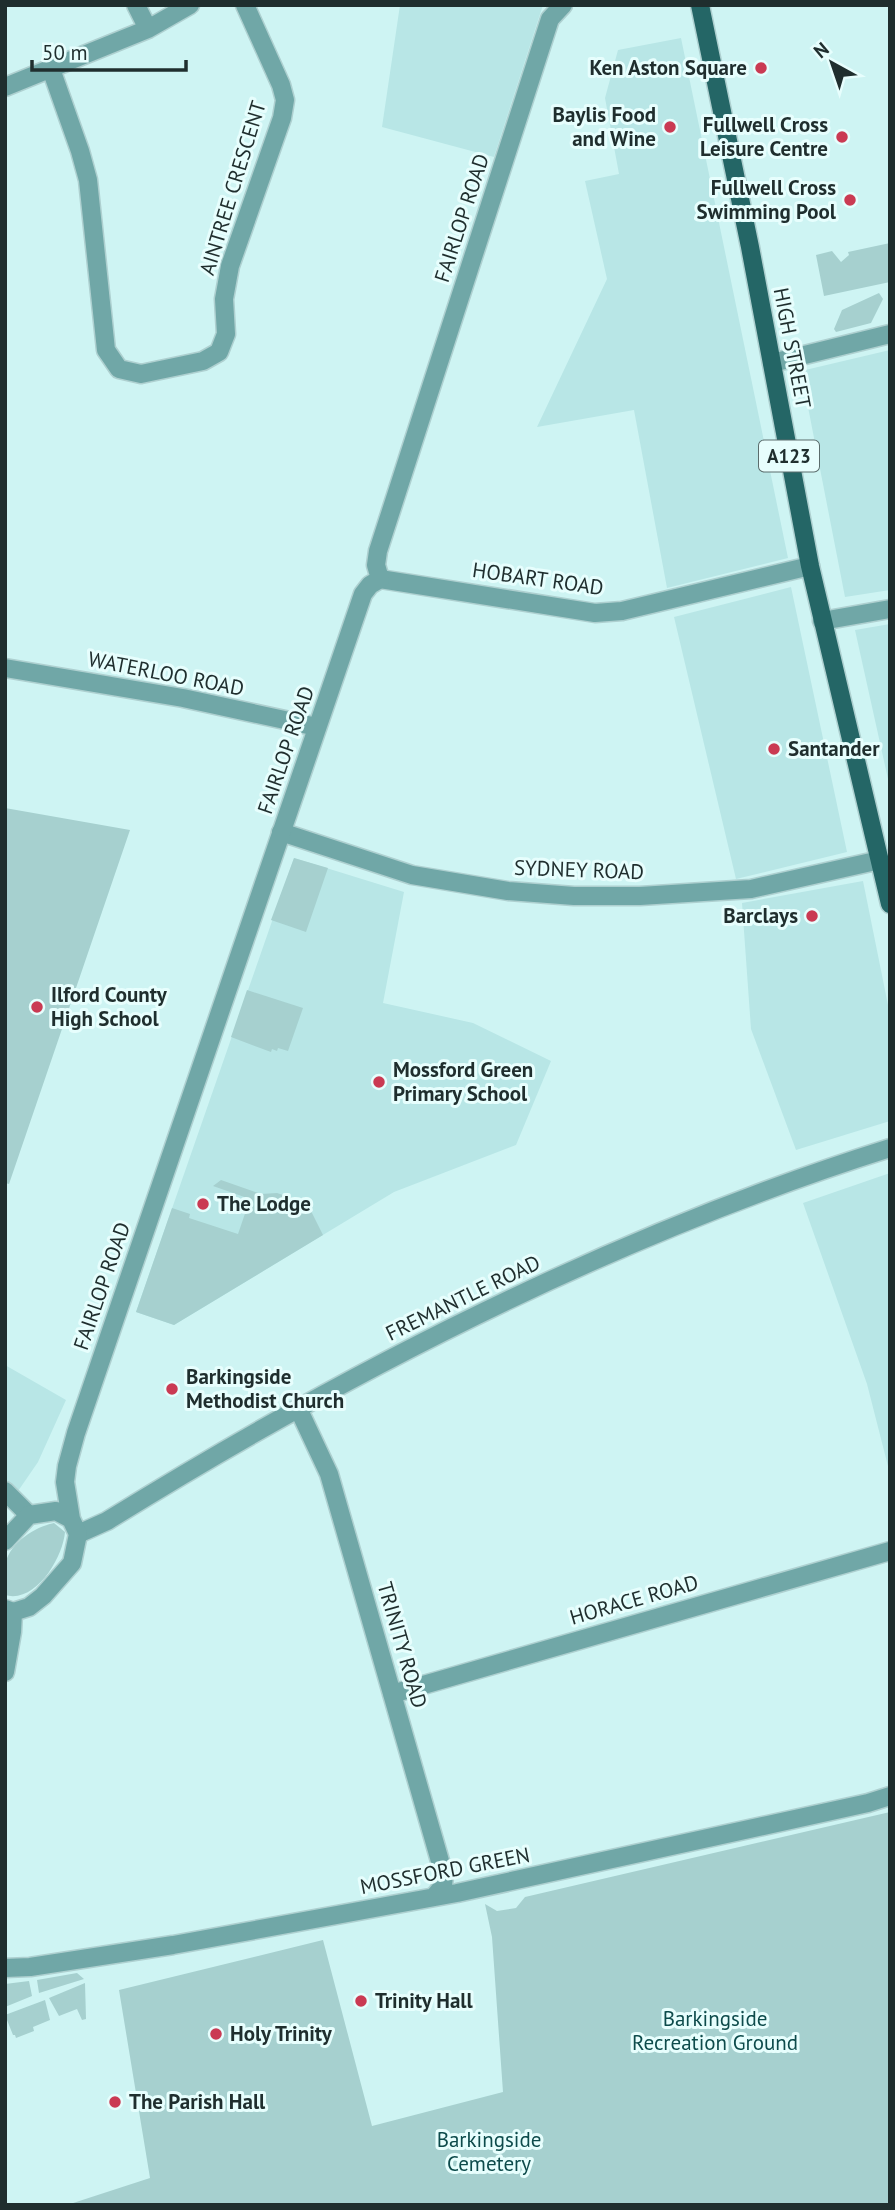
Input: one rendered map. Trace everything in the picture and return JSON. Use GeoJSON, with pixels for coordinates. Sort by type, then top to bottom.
{"type":"FeatureCollection","features":[{"type":"Feature","properties":{"kind":"main road","name":"HIGH STREET"},"geometry":{"type":"LineString","coordinates":[[700,5],[810,566],[880,860],[887,878],[890,904]]}},
{"type":"Feature","properties":{"kind":"street"},"geometry":{"type":"LineString","coordinates":[[136,5],[148,29]]}},
{"type":"Feature","properties":{"kind":"street"},"geometry":{"type":"LineString","coordinates":[[5,87],[148,29],[190,5]]}},
{"type":"Feature","properties":{"kind":"street","name":"AINTREE CRESCENT"},"geometry":{"type":"LineString","coordinates":[[51,69],[88,180],[106,350],[119,369],[141,374],[204,361],[219,352],[226,334],[224,299],[230,266],[282,118],[285,100],[281,85],[245,5]]}},
{"type":"Feature","properties":{"kind":"street","name":"FAIRLOP ROAD"},"geometry":{"type":"LineString","coordinates":[[75,1527],[65,1482],[66,1466],[76,1433],[363,594],[370,585],[380,579],[376,565],[378,551],[551,19],[563,5]]}},
{"type":"Feature","properties":{"kind":"street"},"geometry":{"type":"LineString","coordinates":[[772,362],[890,334]]}},
{"type":"Feature","properties":{"kind":"street","name":"HOBART ROAD"},"geometry":{"type":"LineString","coordinates":[[380,579],[595,612],[622,611],[810,566]]}},
{"type":"Feature","properties":{"kind":"street"},"geometry":{"type":"LineString","coordinates":[[822,621],[890,609]]}},
{"type":"Feature","properties":{"kind":"street","name":"WATERLOO ROAD"},"geometry":{"type":"LineString","coordinates":[[5,668],[183,698],[317,727]]}},
{"type":"Feature","properties":{"kind":"street","name":"SYDNEY ROAD"},"geometry":{"type":"LineString","coordinates":[[281,832],[412,875],[508,891],[574,896],[640,896],[751,889],[880,860]]}},
{"type":"Feature","properties":{"kind":"street","name":"FREMANTLE ROAD"},"geometry":{"type":"LineString","coordinates":[[75,1527],[107,1521],[298,1408],[553,1279],[803,1175],[890,1148]]}},
{"type":"Feature","properties":{"kind":"street","name":"TRINITY ROAD"},"geometry":{"type":"LineString","coordinates":[[298,1408],[329,1474],[444,1875],[443,1886],[434,1897]]}},
{"type":"Feature","properties":{"kind":"street"},"geometry":{"type":"LineString","coordinates":[[5,1491],[29,1516]]}},
{"type":"Feature","properties":{"kind":"street"},"geometry":{"type":"LineString","coordinates":[[5,1541],[29,1516],[45,1511],[56,1511],[75,1527],[72,1563],[57,1582],[29,1607],[9,1611],[12,1632],[5,1672]]}},
{"type":"Feature","properties":{"kind":"street","name":"HORACE ROAD"},"geometry":{"type":"LineString","coordinates":[[391,1694],[890,1551]]}},
{"type":"Feature","properties":{"kind":"street","name":"MOSSFORD GREEN"},"geometry":{"type":"LineString","coordinates":[[5,1968],[30,1967],[173,1945],[434,1897],[890,1796]]}},
{"type":"Feature","properties":{"kind":"shaded area"},"geometry":{"type":"Polygon","coordinates":[[[400,5],[543,5],[494,157],[382,127],[400,5]]]}},
{"type":"Feature","properties":{"kind":"shaded area"},"geometry":{"type":"Polygon","coordinates":[[[681,38],[788,558],[667,588],[634,410],[537,427],[607,279],[585,181],[619,174],[605,98],[618,50],[681,38]]]}},
{"type":"Feature","properties":{"kind":"shaded area"},"geometry":{"type":"Polygon","coordinates":[[[890,350],[890,590],[845,597],[801,371],[890,350]]]}},
{"type":"Feature","properties":{"kind":"shaded area"},"geometry":{"type":"Polygon","coordinates":[[[791,587],[847,852],[736,879],[674,617],[791,587]]]}},
{"type":"Feature","properties":{"kind":"shaded area"},"geometry":{"type":"Polygon","coordinates":[[[890,624],[890,788],[855,630],[890,624]]]}},
{"type":"Feature","properties":{"kind":"shaded area","name":"Mossford Green Primary School"},"geometry":{"type":"Polygon","coordinates":[[[294,858],[404,892],[383,1003],[473,1023],[551,1061],[516,1145],[394,1192],[174,1325],[136,1312],[294,858]]]}},
{"type":"Feature","properties":{"kind":"shaded area"},"geometry":{"type":"Polygon","coordinates":[[[863,881],[890,1015],[890,1121],[796,1150],[751,1029],[742,903],[863,881]]]}},
{"type":"Feature","properties":{"kind":"shaded area"},"geometry":{"type":"Polygon","coordinates":[[[890,1173],[890,1474],[867,1384],[803,1203],[890,1173]]]}},
{"type":"Feature","properties":{"kind":"shaded area"},"geometry":{"type":"Polygon","coordinates":[[[5,1365],[66,1400],[38,1462],[5,1510],[5,1365]]]}},
{"type":"Feature","properties":{"kind":"green space"},"geometry":{"type":"Polygon","coordinates":[[[890,243],[890,282],[824,296],[816,255],[832,251],[841,262],[849,255],[848,252],[890,243]]]}},
{"type":"Feature","properties":{"kind":"green space"},"geometry":{"type":"Polygon","coordinates":[[[879,293],[883,299],[871,323],[836,332],[834,329],[842,310],[879,293]]]}},
{"type":"Feature","properties":{"kind":"green space","name":"Ilford County High School"},"geometry":{"type":"Polygon","coordinates":[[[5,808],[130,830],[9,1184],[5,1183],[5,808]]]}},
{"type":"Feature","properties":{"kind":"green space"},"geometry":{"type":"Polygon","coordinates":[[[294,858],[328,868],[306,932],[271,920],[294,858]]]}},
{"type":"Feature","properties":{"kind":"green space"},"geometry":{"type":"Polygon","coordinates":[[[247,990],[303,1008],[288,1051],[278,1048],[277,1051],[272,1049],[271,1052],[231,1037],[247,990]]]}},
{"type":"Feature","properties":{"kind":"green space"},"geometry":{"type":"Polygon","coordinates":[[[221,1180],[261,1194],[277,1193],[307,1203],[323,1235],[174,1325],[136,1312],[172,1208],[190,1214],[189,1218],[238,1234],[250,1199],[213,1186],[221,1180]]]}},
{"type":"Feature","properties":{"kind":"green space"},"geometry":{"type":"Polygon","coordinates":[[[54,1523],[65,1532],[59,1554],[46,1576],[27,1592],[16,1596],[5,1595],[5,1566],[11,1551],[30,1533],[54,1523]]]}},
{"type":"Feature","properties":{"kind":"green space","name":"Barkingside Recreation Ground"},"geometry":{"type":"Polygon","coordinates":[[[890,1812],[890,2205],[67,2205],[150,2178],[119,1990],[323,1940],[372,2126],[503,2092],[492,1937],[485,1904],[497,1911],[516,1908],[525,1897],[890,1812]]]}},
{"type":"Feature","properties":{"kind":"green space"},"geometry":{"type":"Polygon","coordinates":[[[77,1973],[84,1979],[39,1993],[37,1980],[77,1973]]]}},
{"type":"Feature","properties":{"kind":"green space"},"geometry":{"type":"Polygon","coordinates":[[[29,1981],[32,1996],[5,2007],[5,1984],[29,1981]]]}},
{"type":"Feature","properties":{"kind":"green space"},"geometry":{"type":"Polygon","coordinates":[[[85,1983],[86,2019],[82,2020],[77,2009],[59,2016],[49,1998],[85,1983]]]}},
{"type":"Feature","properties":{"kind":"green space"},"geometry":{"type":"Polygon","coordinates":[[[45,2000],[50,2020],[33,2027],[34,2031],[16,2038],[5,2015],[45,2000]]]}},
{"type":"Feature","properties":{"kind":"place","name":"Ken Aston Square"},"geometry":{"type":"Point","coordinates":[761,68]}},
{"type":"Feature","properties":{"kind":"place","name":"Baylis Food and Wine"},"geometry":{"type":"Point","coordinates":[670,127]}},
{"type":"Feature","properties":{"kind":"place","name":"Fullwell Cross Leisure Centre"},"geometry":{"type":"Point","coordinates":[842,137]}},
{"type":"Feature","properties":{"kind":"place","name":"Fullwell Cross Swimming Pool"},"geometry":{"type":"Point","coordinates":[850,200]}},
{"type":"Feature","properties":{"kind":"place","name":"Santander"},"geometry":{"type":"Point","coordinates":[774,749]}},
{"type":"Feature","properties":{"kind":"place","name":"Barclays"},"geometry":{"type":"Point","coordinates":[812,916]}},
{"type":"Feature","properties":{"kind":"place","name":"Ilford County High School"},"geometry":{"type":"Point","coordinates":[37,1007]}},
{"type":"Feature","properties":{"kind":"place","name":"Mossford Green Primary School"},"geometry":{"type":"Point","coordinates":[379,1082]}},
{"type":"Feature","properties":{"kind":"place","name":"The Lodge"},"geometry":{"type":"Point","coordinates":[203,1204]}},
{"type":"Feature","properties":{"kind":"place","name":"Barkingside Methodist Church"},"geometry":{"type":"Point","coordinates":[172,1389]}},
{"type":"Feature","properties":{"kind":"place","name":"Trinity Hall"},"geometry":{"type":"Point","coordinates":[361,2001]}},
{"type":"Feature","properties":{"kind":"place","name":"Holy Trinity"},"geometry":{"type":"Point","coordinates":[216,2034]}},
{"type":"Feature","properties":{"kind":"place","name":"The Parish Hall"},"geometry":{"type":"Point","coordinates":[115,2102]}},
{"type":"Feature","properties":{"kind":"park label","name":"Barkingside Cemetery"},"geometry":{"type":"Point","coordinates":[489,2152]}}]}
